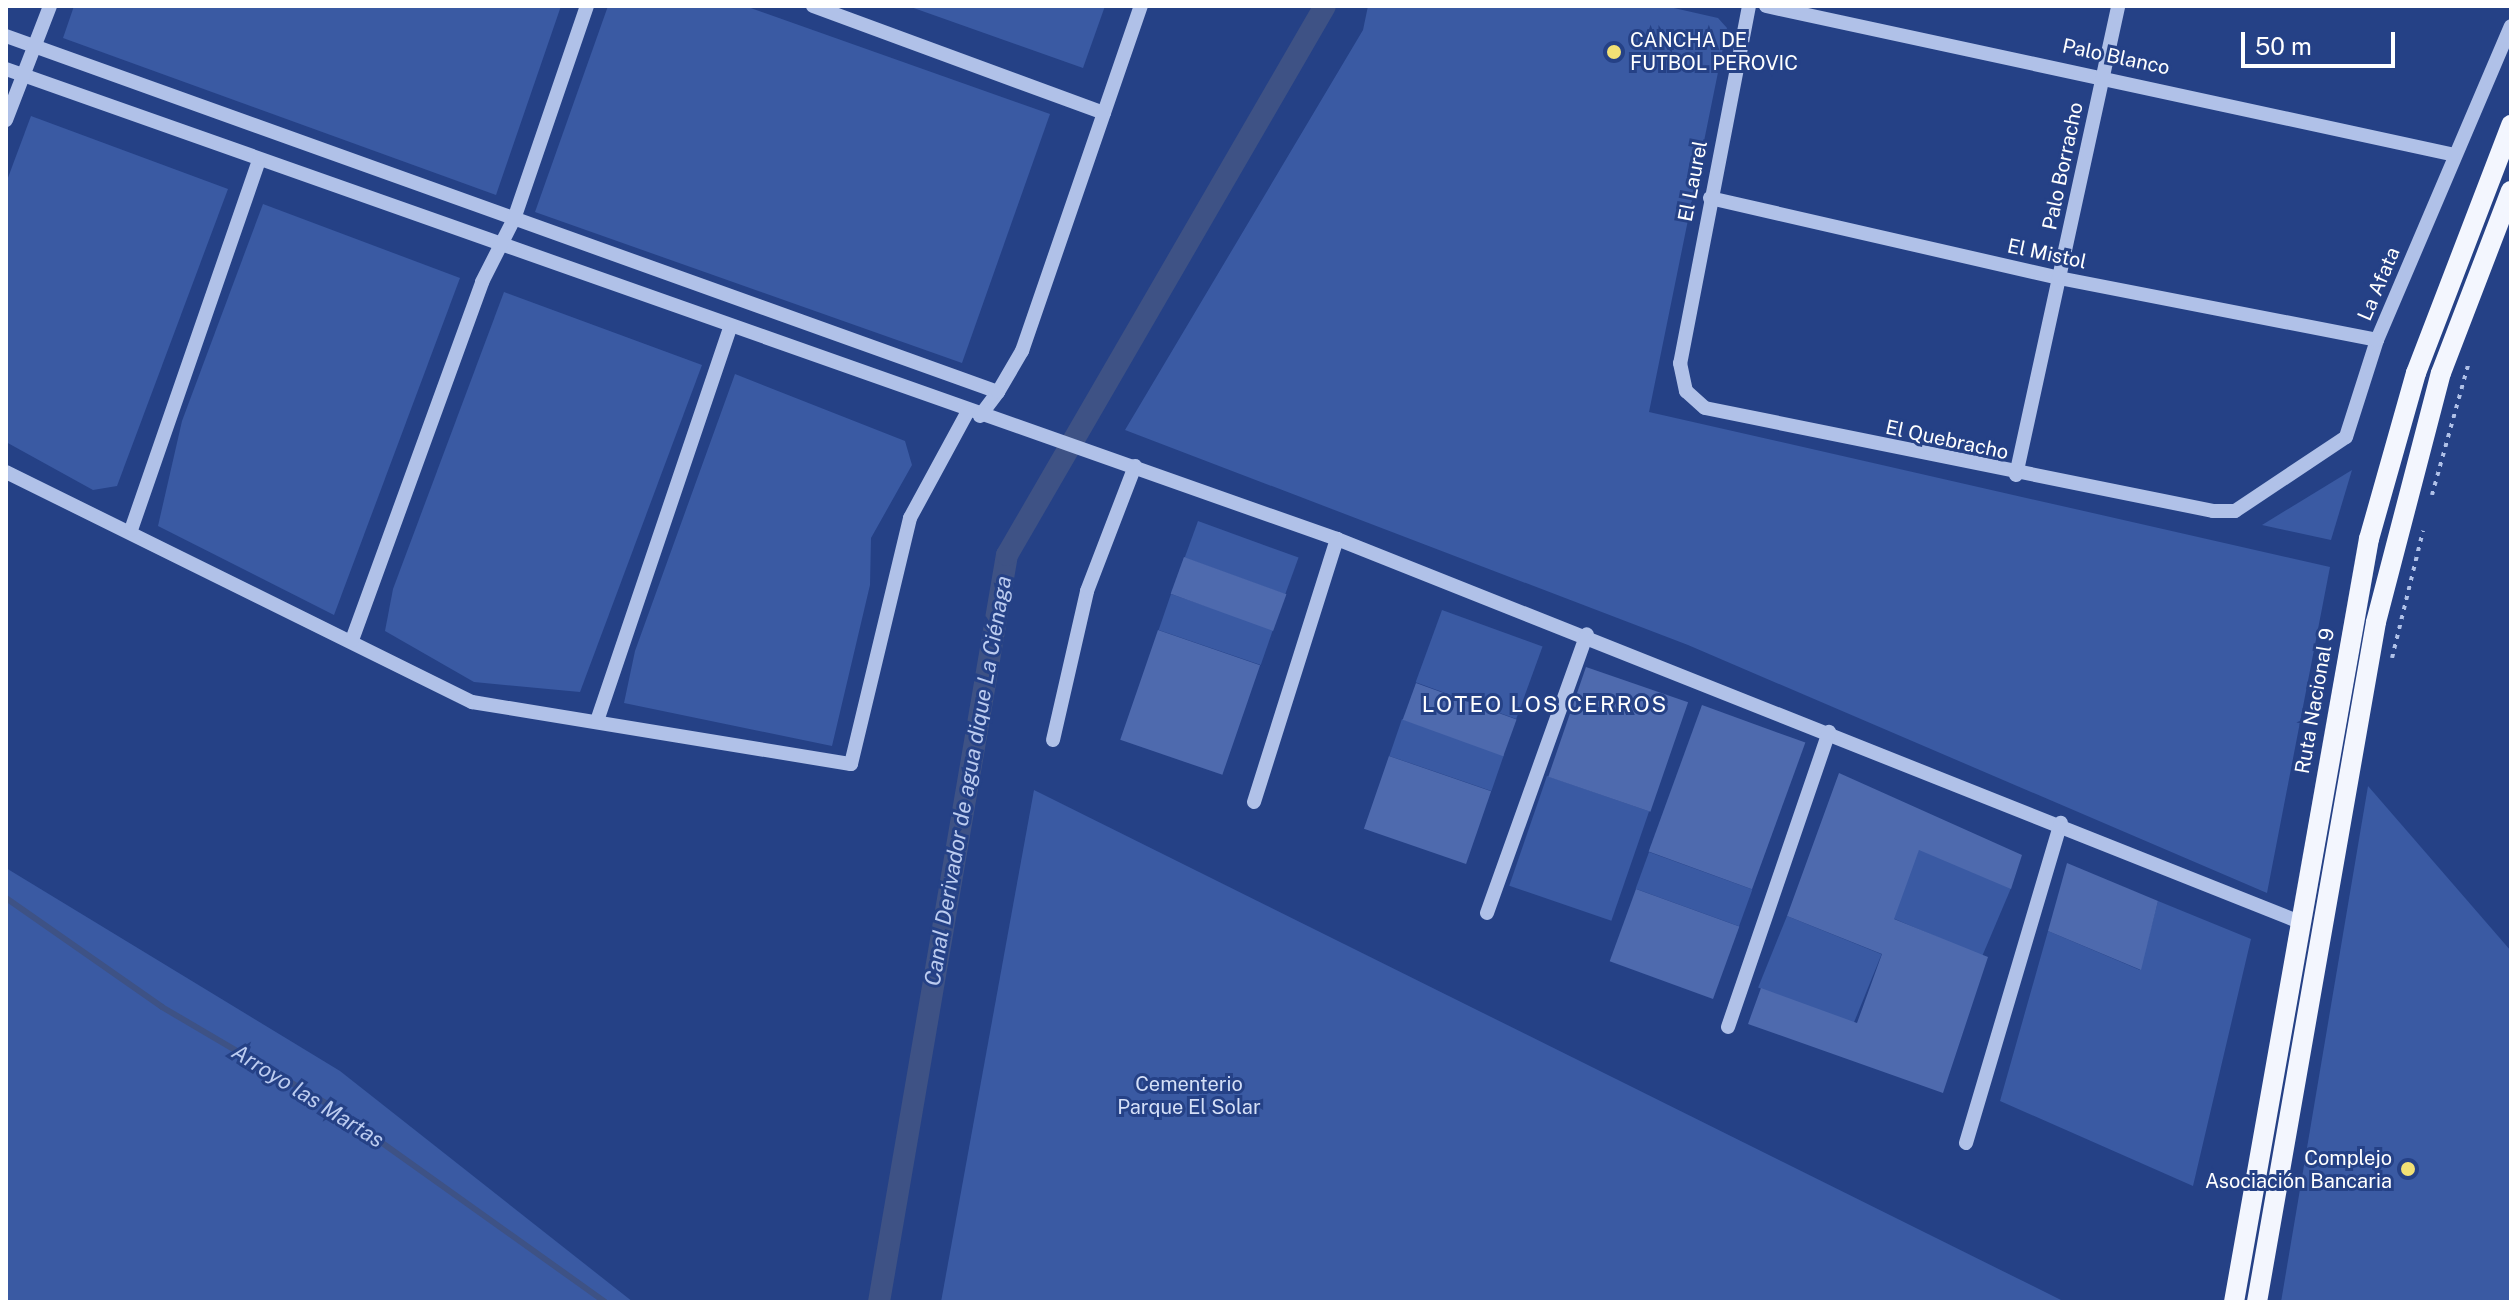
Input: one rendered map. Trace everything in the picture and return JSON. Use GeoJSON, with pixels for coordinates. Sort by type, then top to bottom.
{"type":"FeatureCollection","features":[{"type":"Feature","properties":{"kind":"main road","name":"Ruta Nacional 9"},"geometry":{"type":"LineString","coordinates":[[2234,1302],[2369,539],[2393,444],[2511,125]]}},
{"type":"Feature","properties":{"kind":"main road"},"geometry":{"type":"LineString","coordinates":[[2257,1302],[2376,622],[2441,373],[2511,191]]}},
{"type":"Feature","properties":{"kind":"street"},"geometry":{"type":"LineString","coordinates":[[6,120],[50,6]]}},
{"type":"Feature","properties":{"kind":"street"},"geometry":{"type":"LineString","coordinates":[[352,640],[501,245],[514,219],[587,6]]}},
{"type":"Feature","properties":{"kind":"street"},"geometry":{"type":"LineString","coordinates":[[813,6],[1104,113]]}},
{"type":"Feature","properties":{"kind":"street"},"geometry":{"type":"LineString","coordinates":[[6,472],[131,530],[472,702],[598,718],[851,764],[910,518],[974,414],[998,392],[1022,351],[1141,6]]}},
{"type":"Feature","properties":{"kind":"street","name":"El Laurel"},"geometry":{"type":"LineString","coordinates":[[1680,363],[1749,6]]}},
{"type":"Feature","properties":{"kind":"street","name":"Palo Blanco"},"geometry":{"type":"LineString","coordinates":[[1766,6],[2103,74],[2455,155]]}},
{"type":"Feature","properties":{"kind":"street","name":"Palo Borracho"},"geometry":{"type":"LineString","coordinates":[[2016,475],[2118,6]]}},
{"type":"Feature","properties":{"kind":"street","name":"La Afata"},"geometry":{"type":"LineString","coordinates":[[2235,511],[2346,437],[2377,340],[2511,26]]}},
{"type":"Feature","properties":{"kind":"street"},"geometry":{"type":"LineString","coordinates":[[6,36],[998,392]]}},
{"type":"Feature","properties":{"kind":"street"},"geometry":{"type":"LineString","coordinates":[[6,69],[974,414],[1135,466],[1337,539],[1587,634],[2300,922]]}},
{"type":"Feature","properties":{"kind":"street"},"geometry":{"type":"LineString","coordinates":[[131,530],[259,160]]}},
{"type":"Feature","properties":{"kind":"street","name":"El Mistol"},"geometry":{"type":"LineString","coordinates":[[1710,198],[2059,278],[2377,340]]}},
{"type":"Feature","properties":{"kind":"street"},"geometry":{"type":"LineString","coordinates":[[598,718],[730,327]]}},
{"type":"Feature","properties":{"kind":"street","name":"El Quebracho"},"geometry":{"type":"LineString","coordinates":[[1680,363],[1686,391],[1705,408],[2016,475],[2235,511]]}},
{"type":"Feature","properties":{"kind":"street"},"geometry":{"type":"LineString","coordinates":[[1053,740],[1087,591],[1135,466]]}},
{"type":"Feature","properties":{"kind":"street"},"geometry":{"type":"LineString","coordinates":[[1254,802],[1337,539]]}},
{"type":"Feature","properties":{"kind":"street"},"geometry":{"type":"LineString","coordinates":[[1487,913],[1587,634]]}},
{"type":"Feature","properties":{"kind":"street"},"geometry":{"type":"LineString","coordinates":[[1728,1027],[1829,732]]}},
{"type":"Feature","properties":{"kind":"street"},"geometry":{"type":"LineString","coordinates":[[1966,1143],[2061,823]]}},
{"type":"Feature","properties":{"kind":"path"},"geometry":{"type":"LineString","coordinates":[[2430,504],[2470,356]]}},
{"type":"Feature","properties":{"kind":"path"},"geometry":{"type":"LineString","coordinates":[[2390,668],[2426,518]]}},
{"type":"Feature","properties":{"kind":"green space"},"geometry":{"type":"Polygon","coordinates":[[[74,6],[561,6],[496,195],[63,38],[74,6]]]}},
{"type":"Feature","properties":{"kind":"green space"},"geometry":{"type":"Polygon","coordinates":[[[608,6],[745,6],[1050,114],[962,363],[535,212],[608,6]]]}},
{"type":"Feature","properties":{"kind":"green space"},"geometry":{"type":"Polygon","coordinates":[[[908,6],[1105,6],[1083,68],[908,6]]]}},
{"type":"Feature","properties":{"kind":"green space"},"geometry":{"type":"Polygon","coordinates":[[[1368,6],[1665,6],[1718,18],[1727,28],[1649,412],[2330,567],[2267,893],[1688,645],[1125,430],[1363,30],[1368,6]]]}},
{"type":"Feature","properties":{"kind":"green space"},"geometry":{"type":"Polygon","coordinates":[[[31,116],[228,189],[117,486],[93,490],[6,442],[6,183],[31,116]]]}},
{"type":"Feature","properties":{"kind":"green space"},"geometry":{"type":"Polygon","coordinates":[[[263,204],[460,278],[334,615],[158,526],[182,421],[263,204]]]}},
{"type":"Feature","properties":{"kind":"green space"},"geometry":{"type":"Polygon","coordinates":[[[504,292],[702,365],[580,692],[474,682],[385,631],[393,589],[504,292]]]}},
{"type":"Feature","properties":{"kind":"green space"},"geometry":{"type":"Polygon","coordinates":[[[735,374],[905,441],[912,465],[871,538],[870,585],[832,746],[624,703],[635,651],[735,374]]]}},
{"type":"Feature","properties":{"kind":"green space"},"geometry":{"type":"Polygon","coordinates":[[[2352,470],[2331,540],[2262,525],[2352,470]]]}},
{"type":"Feature","properties":{"kind":"green space"},"geometry":{"type":"Polygon","coordinates":[[[1198,521],[1299,558],[1285,594],[1185,558],[1198,521]]]}},
{"type":"Feature","properties":{"kind":"green space"},"geometry":{"type":"Polygon","coordinates":[[[1171,594],[1273,629],[1261,665],[1159,630],[1171,594]]]}},
{"type":"Feature","properties":{"kind":"green space"},"geometry":{"type":"Polygon","coordinates":[[[1442,610],[1543,647],[1516,719],[1416,682],[1442,610]]]}},
{"type":"Feature","properties":{"kind":"green space"},"geometry":{"type":"Polygon","coordinates":[[[1402,719],[1504,754],[1491,791],[1389,756],[1402,719]]]}},
{"type":"Feature","properties":{"kind":"green space"},"geometry":{"type":"Polygon","coordinates":[[[1547,776],[1649,811],[1611,921],[1509,886],[1547,776]]]}},
{"type":"Feature","properties":{"kind":"green space"},"geometry":{"type":"Polygon","coordinates":[[[2368,786],[2511,951],[2511,1302],[2281,1302],[2368,786]]]}},
{"type":"Feature","properties":{"kind":"green space","name":"Cementerio Parque El Solar"},"geometry":{"type":"Polygon","coordinates":[[[1034,790],[2065,1302],[941,1302],[1034,790]]]}},
{"type":"Feature","properties":{"kind":"green space"},"geometry":{"type":"Polygon","coordinates":[[[1919,849],[2011,888],[1982,956],[1890,917],[1919,849]]]}},
{"type":"Feature","properties":{"kind":"green space"},"geometry":{"type":"Polygon","coordinates":[[[1649,852],[1752,890],[1739,926],[1636,889],[1649,852]]]}},
{"type":"Feature","properties":{"kind":"green space"},"geometry":{"type":"Polygon","coordinates":[[[6,868],[340,1071],[633,1302],[6,1302],[6,868]]]}},
{"type":"Feature","properties":{"kind":"green space"},"geometry":{"type":"Polygon","coordinates":[[[2158,901],[2251,939],[2193,1186],[2000,1101],[2048,931],[2140,970],[2158,901]]]}},
{"type":"Feature","properties":{"kind":"green space"},"geometry":{"type":"Polygon","coordinates":[[[1787,916],[1882,954],[1853,1026],[1758,987],[1787,916]]]}},
{"type":"Feature","properties":{"kind":"building"},"geometry":{"type":"Polygon","coordinates":[[[1184,557],[1286,594],[1273,631],[1171,594],[1184,557]]]}},
{"type":"Feature","properties":{"kind":"building"},"geometry":{"type":"Polygon","coordinates":[[[1158,630],[1260,665],[1222,775],[1120,740],[1158,630]]]}},
{"type":"Feature","properties":{"kind":"building"},"geometry":{"type":"Polygon","coordinates":[[[1586,667],[1688,702],[1650,812],[1548,777],[1586,667]]]}},
{"type":"Feature","properties":{"kind":"building"},"geometry":{"type":"Polygon","coordinates":[[[1416,683],[1517,720],[1503,756],[1403,720],[1416,683]]]}},
{"type":"Feature","properties":{"kind":"building"},"geometry":{"type":"Polygon","coordinates":[[[1702,705],[1805,743],[1752,889],[1649,852],[1702,705]]]}},
{"type":"Feature","properties":{"kind":"building"},"geometry":{"type":"Polygon","coordinates":[[[1389,756],[1491,791],[1466,864],[1364,829],[1389,756]]]}},
{"type":"Feature","properties":{"kind":"building"},"geometry":{"type":"Polygon","coordinates":[[[1839,773],[2022,855],[2011,889],[1919,850],[1894,919],[1988,957],[1943,1093],[1748,1024],[1761,988],[1857,1023],[1882,954],[1787,916],[1839,773]]]}},
{"type":"Feature","properties":{"kind":"building"},"geometry":{"type":"Polygon","coordinates":[[[2067,863],[2158,901],[2141,970],[2048,931],[2067,863]]]}},
{"type":"Feature","properties":{"kind":"building"},"geometry":{"type":"Polygon","coordinates":[[[1636,889],[1739,927],[1713,999],[1610,961],[1636,889]]]}},
{"type":"Feature","properties":{"kind":"waterway","name":"Canal Derivador de agua dique La Ciénaga"},"geometry":{"type":"LineString","coordinates":[[879,1302],[1007,555],[1325,6]]}},
{"type":"Feature","properties":{"kind":"waterway","name":"Arroyo las Martas"},"geometry":{"type":"LineString","coordinates":[[6,898],[162,1007],[329,1105],[605,1302]]}},
{"type":"Feature","properties":{"kind":"place","name":"CANCHA DE FUTBOL PEROVIC"},"geometry":{"type":"Point","coordinates":[1614,52]}},
{"type":"Feature","properties":{"kind":"place","name":"Complejo Asociación Bancaria"},"geometry":{"type":"Point","coordinates":[2408,1169]}},
{"type":"Feature","properties":{"kind":"district","name":"LOTEO LOS CERROS"},"geometry":{"type":"Point","coordinates":[1545,705]}}]}
